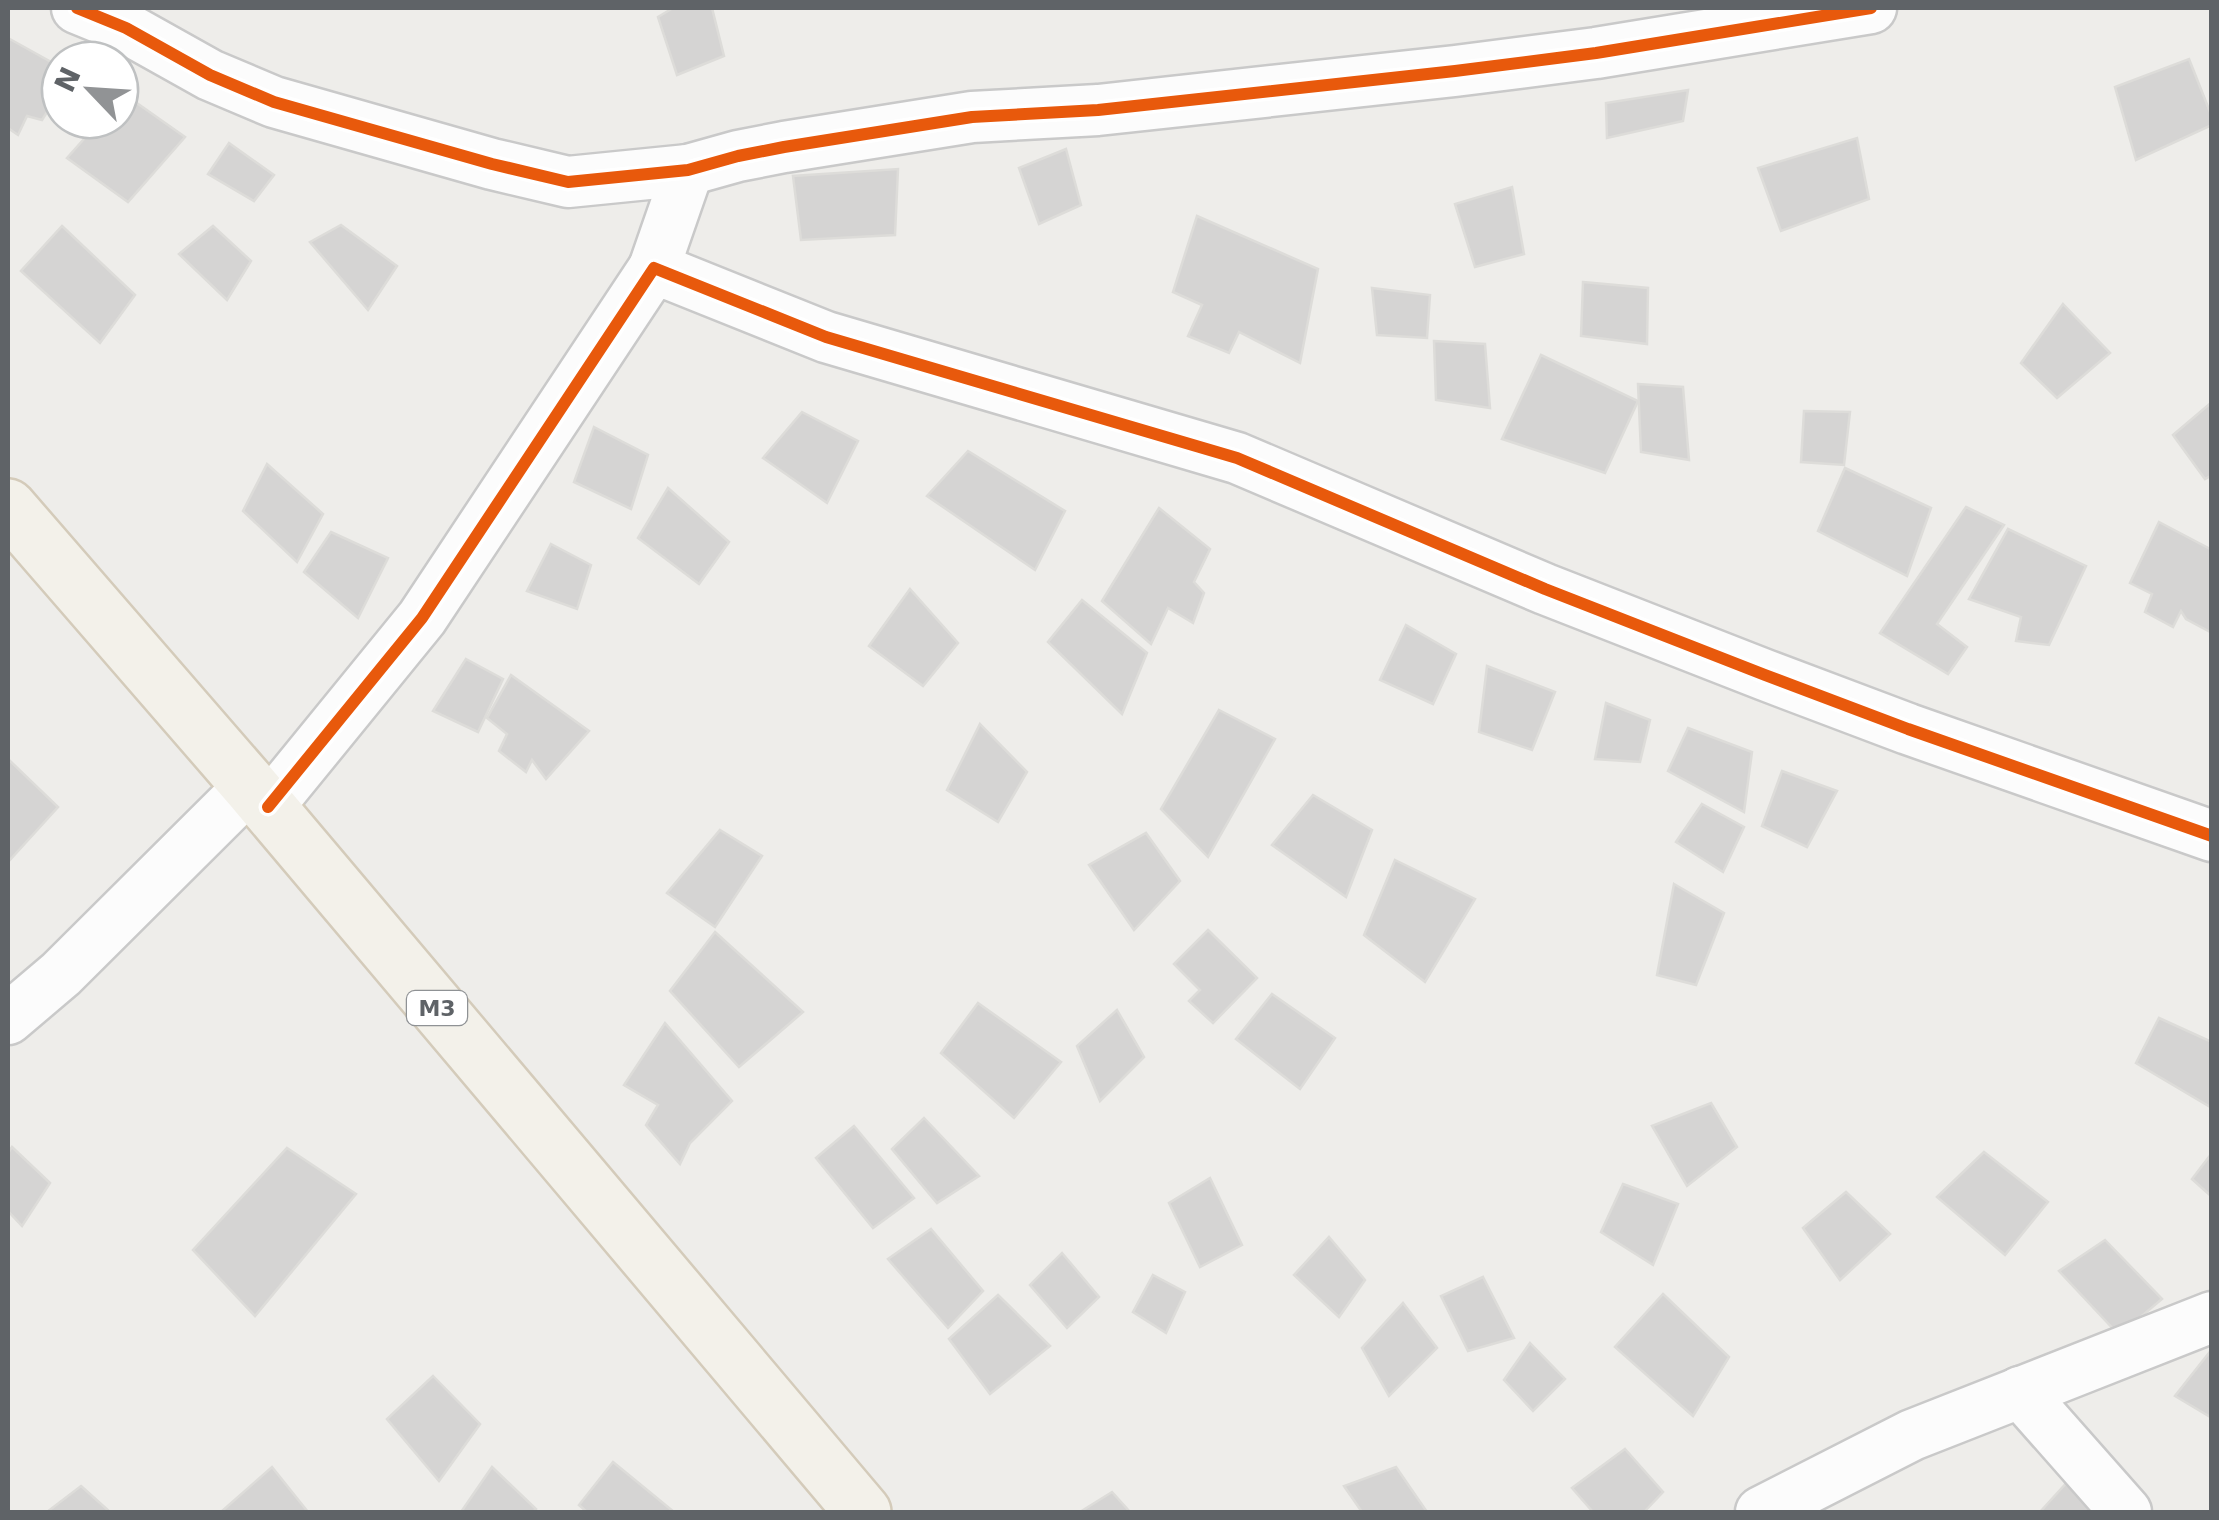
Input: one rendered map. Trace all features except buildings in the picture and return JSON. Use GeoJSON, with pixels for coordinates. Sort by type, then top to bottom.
{"type":"FeatureCollection","features":[{"type":"Feature","properties":{"kind":"main road","name":"M3"},"geometry":{"type":"LineString","coordinates":[[8,507],[259,797],[863,1512]]}},
{"type":"Feature","properties":{"kind":"street"},"geometry":{"type":"LineString","coordinates":[[76,8],[126,28],[210,76],[274,102],[568,182],[688,170],[784,146],[972,117],[1098,110],[1456,71],[1596,53],[1872,8]]}},
{"type":"Feature","properties":{"kind":"street"},"geometry":{"type":"LineString","coordinates":[[8,1019],[259,797],[422,618],[654,268],[688,170]]}},
{"type":"Feature","properties":{"kind":"street"},"geometry":{"type":"LineString","coordinates":[[654,268],[826,337],[1237,458],[1546,589],[1766,676],[2212,836]]}},
{"type":"Feature","properties":{"kind":"street"},"geometry":{"type":"LineString","coordinates":[[1761,1512],[1912,1435],[2212,1317]]}},
{"type":"Feature","properties":{"kind":"street"},"geometry":{"type":"LineString","coordinates":[[2020,1392],[2126,1512]]}},
{"type":"Feature","properties":{"kind":"cycle path"},"geometry":{"type":"LineString","coordinates":[[77,8],[126,28],[210,75],[274,102],[568,182],[688,170],[784,147],[972,117],[1098,110],[1455,71],[1596,53],[1871,8]]}},
{"type":"Feature","properties":{"kind":"cycle path"},"geometry":{"type":"LineString","coordinates":[[268,807],[422,618],[654,268],[826,337],[1237,458],[1545,589],[1765,675],[2212,836]]}}]}
